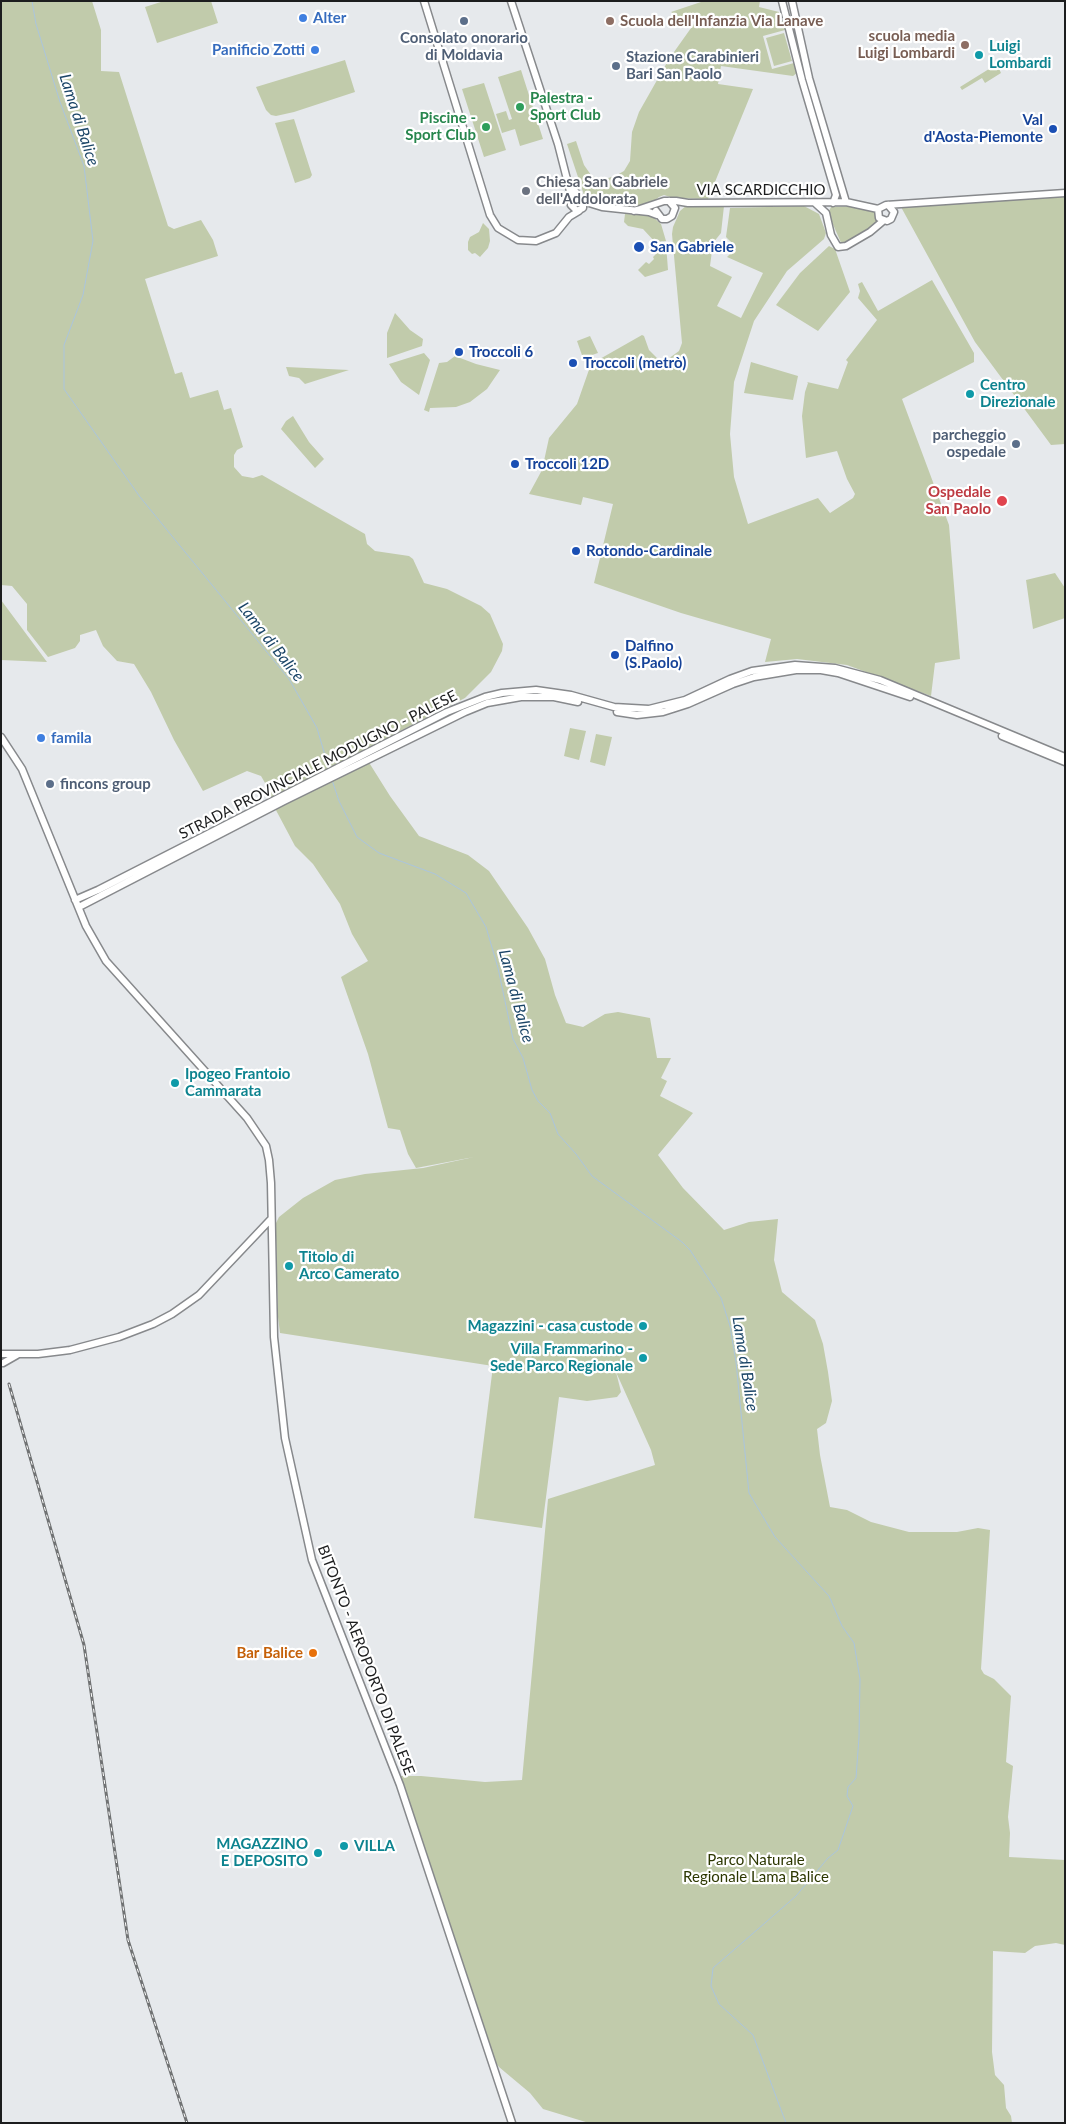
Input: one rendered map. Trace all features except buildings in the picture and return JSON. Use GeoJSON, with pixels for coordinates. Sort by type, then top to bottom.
{"type":"FeatureCollection","features":[{"type":"Feature","properties":{"kind":"main road"},"geometry":{"type":"LineString","coordinates":[[424,1],[490,215],[498,228],[509,236],[524,241],[536,241],[550,237],[580,210],[584,204],[578,199],[569,182],[511,1]]}},
{"type":"Feature","properties":{"kind":"main road"},"geometry":{"type":"LineString","coordinates":[[782,1],[846,202]]}},
{"type":"Feature","properties":{"kind":"main road"},"geometry":{"type":"LineString","coordinates":[[792,1],[806,79],[836,195],[826,213],[832,243],[840,247],[846,246],[870,232],[883,220],[892,219],[891,207]]}},
{"type":"Feature","properties":{"kind":"main road"},"geometry":{"type":"LineString","coordinates":[[883,220],[878,216],[878,209],[882,206],[891,207],[904,203],[1065,193]]}},
{"type":"Feature","properties":{"kind":"main road"},"geometry":{"type":"LineString","coordinates":[[578,199],[602,207],[634,210],[657,215],[662,219],[672,216],[675,210],[669,201],[634,210]]}},
{"type":"Feature","properties":{"kind":"main road"},"geometry":{"type":"LineString","coordinates":[[578,199],[572,207],[580,210],[602,207]]}},
{"type":"Feature","properties":{"kind":"main road","name":"VIA SCARDICCHIO"},"geometry":{"type":"LineString","coordinates":[[669,201],[688,203],[846,202],[878,209]]}},
{"type":"Feature","properties":{"kind":"main road"},"geometry":{"type":"LineString","coordinates":[[814,202],[826,213]]}},
{"type":"Feature","properties":{"kind":"main road"},"geometry":{"type":"LineString","coordinates":[[657,215],[656,210],[660,203]]}},
{"type":"Feature","properties":{"kind":"main road","name":"VIA SCARDICCHIO"},"geometry":{"type":"LineString","coordinates":[[675,210],[680,205],[688,203]]}},
{"type":"Feature","properties":{"kind":"main road","name":"STRADA PROVINCIALE MODUGNO - PALESE"},"geometry":{"type":"LineString","coordinates":[[79,907],[447,712],[485,697],[502,693],[536,690],[571,695],[614,707],[649,709],[685,700],[730,678],[752,671],[795,665],[835,668],[865,675],[1065,757]]}},
{"type":"Feature","properties":{"kind":"main road","name":"STRADA PROVINCIALE MODUGNO - PALESE"},"geometry":{"type":"LineString","coordinates":[[372,753],[487,703],[505,699],[538,696],[554,697],[615,712],[651,714],[688,704],[754,677],[796,670],[822,670],[859,679],[896,692],[1065,762]]}},
{"type":"Feature","properties":{"kind":"main road","name":"BITONTO - AEROPORTO DI PALESE"},"geometry":{"type":"LineString","coordinates":[[1,737],[16,756],[26,776],[75,900],[94,942],[106,961],[241,1111],[260,1135],[269,1160],[274,1337],[285,1438],[312,1560],[400,1785],[512,2123]]}},
{"type":"Feature","properties":{"kind":"main road","name":"STRADA PROVINCIALE MODUGNO - PALESE"},"geometry":{"type":"LineString","coordinates":[[75,900],[283,799]]}},
{"type":"Feature","properties":{"kind":"main road"},"geometry":{"type":"LineString","coordinates":[[17,1354],[2,1364],[1,1354],[53,1352],[99,1343],[136,1331],[172,1314],[199,1295],[271,1219]]}},
{"type":"Feature","properties":{"kind":"green space","name":"Parco Naturale Regionale Lama Balice"},"geometry":{"type":"Polygon","coordinates":[[[1,1],[92,1],[101,30],[101,71],[119,72],[168,226],[174,229],[201,220],[213,240],[218,256],[145,279],[175,374],[182,372],[190,398],[218,390],[224,410],[231,408],[243,447],[237,450],[234,455],[234,467],[242,476],[253,478],[262,475],[365,534],[367,544],[375,551],[409,556],[413,559],[424,583],[447,589],[481,606],[490,614],[503,644],[502,651],[491,672],[465,698],[398,732],[363,753],[390,796],[419,836],[468,855],[489,871],[528,928],[545,959],[555,995],[566,1023],[583,1027],[605,1014],[618,1012],[650,1018],[657,1058],[671,1058],[661,1078],[667,1081],[660,1096],[693,1113],[658,1155],[683,1188],[724,1230],[749,1222],[778,1219],[774,1260],[782,1292],[815,1320],[823,1344],[832,1401],[826,1423],[817,1429],[830,1507],[847,1510],[871,1522],[909,1532],[957,1532],[978,1528],[990,1530],[981,1669],[984,1674],[994,1679],[1011,1696],[1006,1762],[1013,1766],[1008,1817],[1010,1833],[1009,1857],[1065,1860],[1065,1945],[1056,1943],[1035,1946],[1025,1953],[993,1951],[992,2052],[995,2075],[1004,2085],[1006,2108],[1011,2116],[1012,2123],[589,2123],[543,2109],[530,2093],[499,2067],[493,2059],[397,1776],[421,1776],[485,1782],[522,1780],[548,1499],[655,1465],[651,1450],[616,1372],[621,1392],[617,1397],[587,1401],[559,1397],[542,1528],[474,1518],[493,1366],[280,1333],[276,1239],[276,1223],[279,1217],[303,1198],[335,1180],[365,1174],[423,1168],[474,1157],[416,1168],[408,1154],[400,1130],[388,1128],[368,1054],[341,977],[368,961],[352,934],[340,904],[313,864],[295,846],[269,797],[268,788],[261,776],[247,771],[203,791],[174,740],[151,692],[134,664],[117,661],[103,646],[96,630],[80,635],[80,641],[75,648],[48,657],[27,630],[27,604],[12,586],[1,585],[1,1]]]}},
{"type":"Feature","properties":{"kind":"green space"},"geometry":{"type":"Polygon","coordinates":[[[164,1],[211,1],[218,23],[157,43],[145,7],[164,1]]]}},
{"type":"Feature","properties":{"kind":"green space"},"geometry":{"type":"Polygon","coordinates":[[[704,1],[760,1],[759,7],[779,12],[780,21],[772,23],[783,21],[785,30],[763,36],[772,69],[794,63],[797,73],[793,76],[721,66],[718,84],[753,89],[708,199],[673,198],[664,195],[654,201],[634,207],[600,203],[588,199],[584,195],[567,144],[576,141],[584,165],[591,175],[596,178],[605,179],[624,171],[630,161],[632,132],[639,112],[669,59],[701,14],[682,19],[671,12],[704,1]]]}},
{"type":"Feature","properties":{"kind":"green space"},"geometry":{"type":"Polygon","coordinates":[[[784,33],[792,61],[774,66],[766,38],[784,33]]]}},
{"type":"Feature","properties":{"kind":"green space"},"geometry":{"type":"Polygon","coordinates":[[[345,60],[355,92],[276,116],[271,115],[266,110],[256,87],[345,60]]]}},
{"type":"Feature","properties":{"kind":"green space"},"geometry":{"type":"Polygon","coordinates":[[[997,64],[1001,73],[985,83],[982,78],[962,90],[960,87],[997,64]]]}},
{"type":"Feature","properties":{"kind":"green space","name":"Palestra - Sport Club"},"geometry":{"type":"Polygon","coordinates":[[[521,70],[543,139],[520,146],[515,129],[502,133],[496,114],[506,111],[509,120],[512,119],[498,77],[521,70]]]}},
{"type":"Feature","properties":{"kind":"green space","name":"Piscine - Sport Club"},"geometry":{"type":"Polygon","coordinates":[[[484,83],[506,150],[484,157],[462,89],[484,83]]]}},
{"type":"Feature","properties":{"kind":"green space"},"geometry":{"type":"Polygon","coordinates":[[[294,119],[312,175],[310,178],[295,183],[275,123],[294,119]]]}},
{"type":"Feature","properties":{"kind":"green space"},"geometry":{"type":"Polygon","coordinates":[[[1065,197],[1065,444],[1051,445],[975,342],[901,207],[1065,197]]]}},
{"type":"Feature","properties":{"kind":"green space"},"geometry":{"type":"Polygon","coordinates":[[[687,205],[724,206],[721,233],[713,243],[710,266],[732,277],[717,306],[741,318],[763,273],[727,257],[733,251],[732,243],[726,237],[730,208],[804,206],[819,214],[826,233],[824,239],[787,271],[754,321],[734,382],[730,434],[734,477],[748,524],[818,498],[830,513],[853,498],[855,494],[847,479],[837,451],[806,458],[802,416],[807,382],[838,389],[848,362],[846,360],[877,320],[858,298],[860,291],[858,284],[862,282],[878,311],[932,280],[974,353],[974,362],[902,399],[949,525],[960,659],[935,663],[931,696],[847,665],[797,659],[765,662],[771,639],[681,613],[594,583],[613,504],[583,497],[581,505],[529,494],[542,470],[549,438],[577,404],[591,364],[642,335],[649,350],[657,358],[668,359],[679,351],[682,343],[672,234],[680,211],[687,205]]]}},
{"type":"Feature","properties":{"kind":"green space"},"geometry":{"type":"Polygon","coordinates":[[[858,206],[876,210],[879,221],[859,236],[842,245],[828,213],[831,207],[858,206]]]}},
{"type":"Feature","properties":{"kind":"green space"},"geometry":{"type":"Polygon","coordinates":[[[625,214],[653,217],[661,224],[666,241],[655,242],[643,229],[628,226],[624,222],[625,214]]]}},
{"type":"Feature","properties":{"kind":"green space"},"geometry":{"type":"Polygon","coordinates":[[[483,223],[489,229],[490,241],[488,248],[480,257],[468,250],[468,242],[470,237],[479,232],[483,223]]]}},
{"type":"Feature","properties":{"kind":"green space"},"geometry":{"type":"Polygon","coordinates":[[[666,244],[668,270],[645,277],[638,270],[646,262],[649,264],[666,244]]]}},
{"type":"Feature","properties":{"kind":"green space"},"geometry":{"type":"Polygon","coordinates":[[[829,246],[835,249],[850,292],[818,331],[776,305],[800,273],[829,246]]]}},
{"type":"Feature","properties":{"kind":"green space"},"geometry":{"type":"Polygon","coordinates":[[[395,313],[410,330],[423,339],[422,346],[387,358],[387,333],[395,313]]]}},
{"type":"Feature","properties":{"kind":"green space"},"geometry":{"type":"Polygon","coordinates":[[[590,336],[598,353],[583,358],[577,341],[590,336]]]}},
{"type":"Feature","properties":{"kind":"green space"},"geometry":{"type":"Polygon","coordinates":[[[424,353],[430,360],[419,395],[401,382],[389,364],[424,353]]]}},
{"type":"Feature","properties":{"kind":"green space"},"geometry":{"type":"Polygon","coordinates":[[[455,356],[500,370],[487,389],[470,402],[456,407],[430,408],[429,412],[424,410],[439,363],[447,362],[455,356]]]}},
{"type":"Feature","properties":{"kind":"green space"},"geometry":{"type":"Polygon","coordinates":[[[751,362],[798,376],[793,400],[744,393],[751,362]]]}},
{"type":"Feature","properties":{"kind":"green space"},"geometry":{"type":"Polygon","coordinates":[[[286,367],[349,370],[305,384],[299,378],[289,376],[286,367]]]}},
{"type":"Feature","properties":{"kind":"green space"},"geometry":{"type":"Polygon","coordinates":[[[293,416],[309,442],[324,459],[315,468],[281,429],[286,421],[293,416]]]}},
{"type":"Feature","properties":{"kind":"green space"},"geometry":{"type":"Polygon","coordinates":[[[1055,573],[1065,588],[1065,618],[1033,629],[1026,580],[1055,573]]]}},
{"type":"Feature","properties":{"kind":"green space"},"geometry":{"type":"Polygon","coordinates":[[[1,600],[47,662],[1,660],[1,600]]]}},
{"type":"Feature","properties":{"kind":"green space"},"geometry":{"type":"Polygon","coordinates":[[[570,728],[586,731],[579,760],[564,756],[570,728]]]}},
{"type":"Feature","properties":{"kind":"green space"},"geometry":{"type":"Polygon","coordinates":[[[596,734],[612,737],[605,766],[590,762],[596,734]]]}},
{"type":"Feature","properties":{"kind":"waterway","name":"Lama di Balice"},"geometry":{"type":"LineString","coordinates":[[32,1],[36,24],[60,102],[84,166],[93,241],[83,295],[64,345],[64,389],[140,497],[289,679],[317,728],[329,769]]}},
{"type":"Feature","properties":{"kind":"waterway","name":"Lama di Balice"},"geometry":{"type":"LineString","coordinates":[[332,780],[339,801],[357,837],[379,853],[435,874],[466,893],[486,927],[498,968],[513,1039],[523,1058],[532,1090],[538,1101],[550,1113],[558,1134],[592,1176],[682,1242],[690,1250],[721,1298],[730,1326],[736,1362],[749,1493],[775,1537],[829,1596],[842,1626],[854,1643],[860,1679],[856,1778],[848,1787],[847,1796],[853,1806],[838,1850],[828,1858],[796,1896],[713,1968],[711,1986],[719,2004],[753,2035],[786,2123]]}},
{"type":"Feature","properties":{"kind":"railway"},"geometry":{"type":"LineString","coordinates":[[9,1384],[84,1645],[128,1940],[187,2123]]}},
{"type":"Feature","properties":{"kind":"place","name":"Alter"},"geometry":{"type":"Point","coordinates":[303,18]}},
{"type":"Feature","properties":{"kind":"place","name":"Consolato onorario di Moldavia"},"geometry":{"type":"Point","coordinates":[464,21]}},
{"type":"Feature","properties":{"kind":"place","name":"Scuola dell'Infanzia Via Lanave"},"geometry":{"type":"Point","coordinates":[610,21]}},
{"type":"Feature","properties":{"kind":"place","name":"scuola media Luigi Lombardi"},"geometry":{"type":"Point","coordinates":[965,45]}},
{"type":"Feature","properties":{"kind":"place","name":"Panificio Zotti"},"geometry":{"type":"Point","coordinates":[315,50]}},
{"type":"Feature","properties":{"kind":"place","name":"Luigi Lombardi"},"geometry":{"type":"Point","coordinates":[979,55]}},
{"type":"Feature","properties":{"kind":"place","name":"Stazione Carabinieri Bari San Paolo"},"geometry":{"type":"Point","coordinates":[616,66]}},
{"type":"Feature","properties":{"kind":"place","name":"Palestra - Sport Club"},"geometry":{"type":"Point","coordinates":[520,107]}},
{"type":"Feature","properties":{"kind":"place","name":"Piscine - Sport Club"},"geometry":{"type":"Point","coordinates":[486,127]}},
{"type":"Feature","properties":{"kind":"place","name":"Val d'Aosta-Piemonte"},"geometry":{"type":"Point","coordinates":[1053,129]}},
{"type":"Feature","properties":{"kind":"place","name":"Chiesa San Gabriele dell'Addolorata"},"geometry":{"type":"Point","coordinates":[526,191]}},
{"type":"Feature","properties":{"kind":"place","name":"San Gabriele"},"geometry":{"type":"Point","coordinates":[639,247]}},
{"type":"Feature","properties":{"kind":"place","name":"Troccoli 6"},"geometry":{"type":"Point","coordinates":[459,352]}},
{"type":"Feature","properties":{"kind":"place","name":"Troccoli (metrò)"},"geometry":{"type":"Point","coordinates":[573,363]}},
{"type":"Feature","properties":{"kind":"place","name":"Centro Direzionale"},"geometry":{"type":"Point","coordinates":[970,394]}},
{"type":"Feature","properties":{"kind":"place","name":"parcheggio ospedale"},"geometry":{"type":"Point","coordinates":[1016,444]}},
{"type":"Feature","properties":{"kind":"place","name":"Troccoli 12D"},"geometry":{"type":"Point","coordinates":[515,464]}},
{"type":"Feature","properties":{"kind":"place","name":"Ospedale San Paolo"},"geometry":{"type":"Point","coordinates":[1002,501]}},
{"type":"Feature","properties":{"kind":"place","name":"Rotondo-Cardinale"},"geometry":{"type":"Point","coordinates":[576,551]}},
{"type":"Feature","properties":{"kind":"place","name":"Dalfino (S.Paolo)"},"geometry":{"type":"Point","coordinates":[615,655]}},
{"type":"Feature","properties":{"kind":"place","name":"famila"},"geometry":{"type":"Point","coordinates":[41,738]}},
{"type":"Feature","properties":{"kind":"place","name":"fincons group"},"geometry":{"type":"Point","coordinates":[50,784]}},
{"type":"Feature","properties":{"kind":"place","name":"Ipogeo Frantoio Cammarata"},"geometry":{"type":"Point","coordinates":[175,1083]}},
{"type":"Feature","properties":{"kind":"place","name":"Titolo di Arco Camerato"},"geometry":{"type":"Point","coordinates":[289,1266]}},
{"type":"Feature","properties":{"kind":"place","name":"Magazzini - casa custode"},"geometry":{"type":"Point","coordinates":[643,1326]}},
{"type":"Feature","properties":{"kind":"place","name":"Villa Frammarino - Sede Parco Regionale"},"geometry":{"type":"Point","coordinates":[643,1358]}},
{"type":"Feature","properties":{"kind":"place","name":"Bar Balice"},"geometry":{"type":"Point","coordinates":[313,1653]}},
{"type":"Feature","properties":{"kind":"place","name":"VILLA"},"geometry":{"type":"Point","coordinates":[344,1846]}},
{"type":"Feature","properties":{"kind":"place","name":"MAGAZZINO E DEPOSITO"},"geometry":{"type":"Point","coordinates":[318,1853]}}]}
